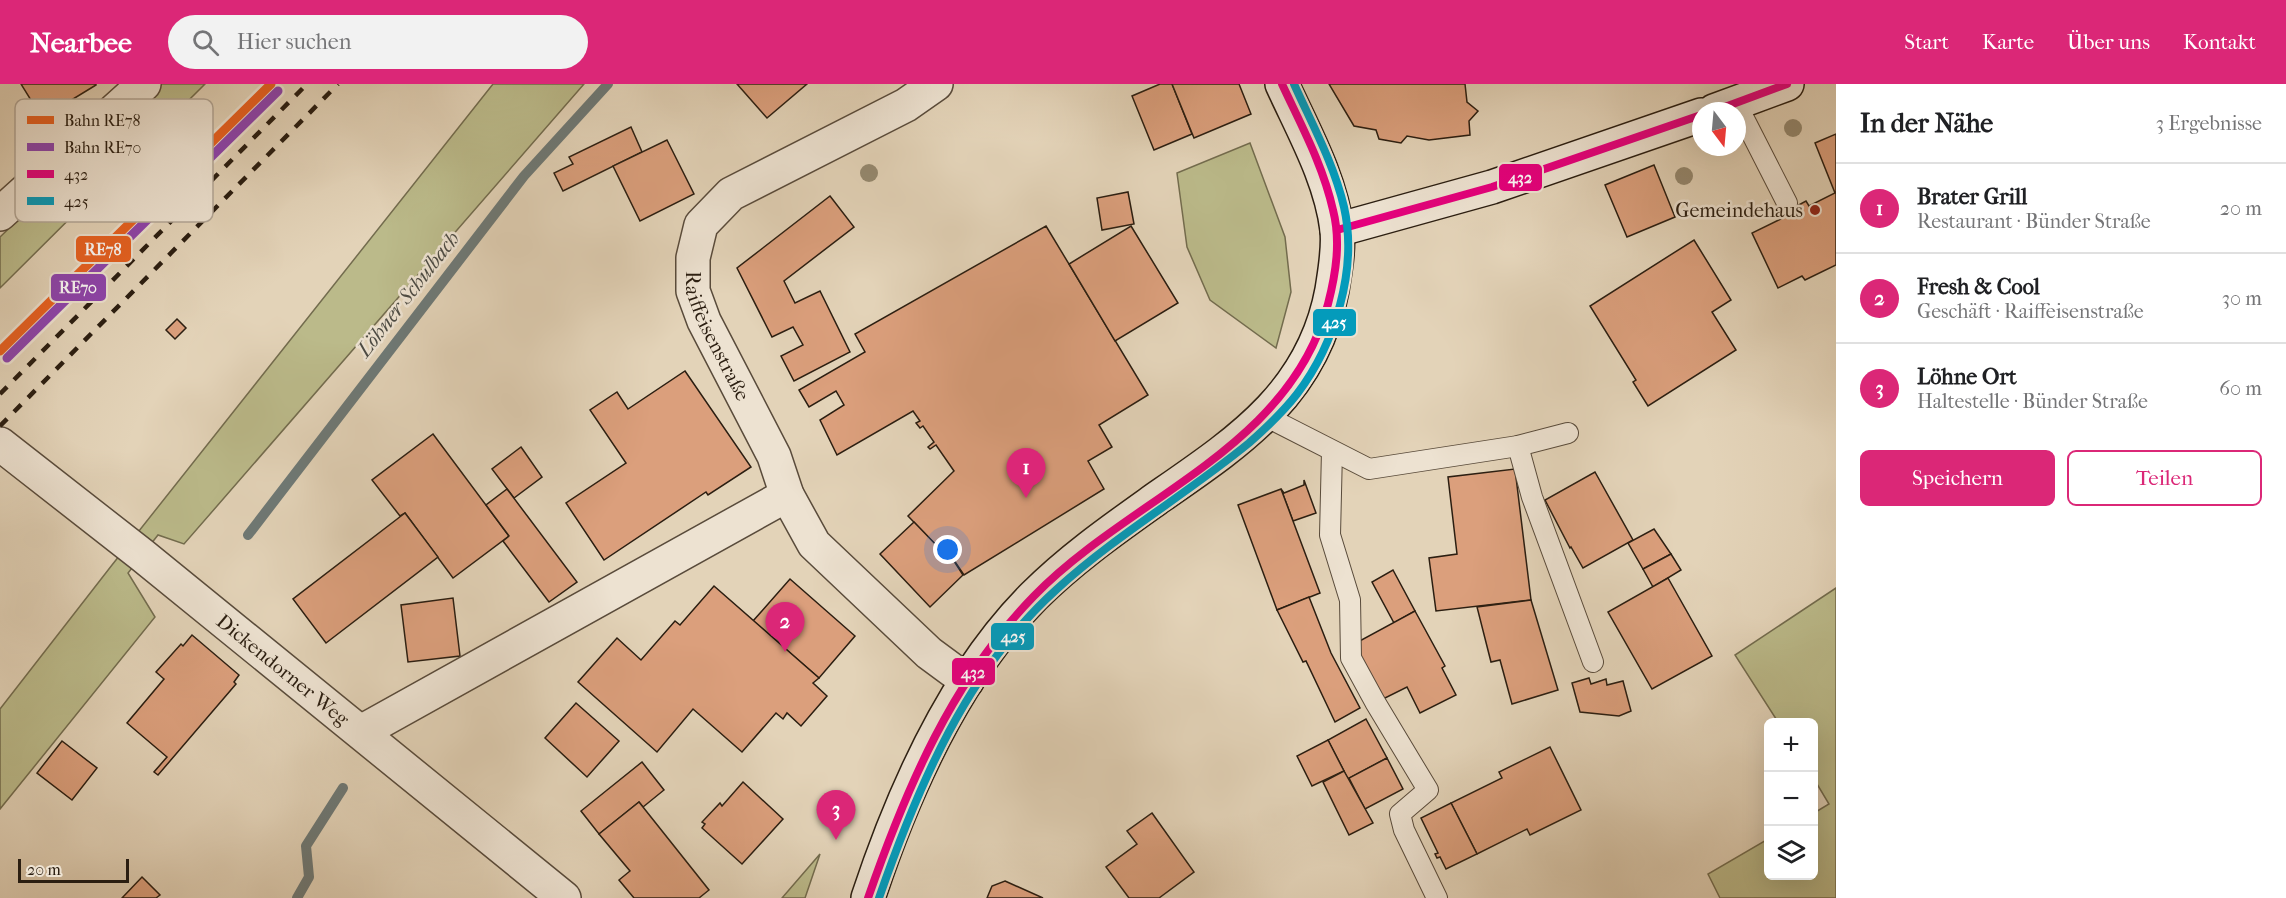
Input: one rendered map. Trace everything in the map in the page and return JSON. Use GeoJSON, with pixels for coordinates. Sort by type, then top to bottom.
{"type":"FeatureCollection","features":[{"type":"Feature","properties":{"kind":"street"},"geometry":{"type":"LineString","coordinates":[[126,99],[144,84]]}},
{"type":"Feature","properties":{"kind":"street","name":"Raiffeisenstraße"},"geometry":{"type":"LineString","coordinates":[[936,84],[906,105],[731,194],[701,225],[693,258],[693,291],[704,321],[774,456],[787,495],[814,544],[929,653],[967,681]]}},
{"type":"Feature","properties":{"kind":"street"},"geometry":{"type":"LineString","coordinates":[[868,898],[885,847],[923,759],[967,681],[998,639],[1033,597],[1081,554],[1226,450],[1265,416],[1290,387],[1314,347],[1329,304],[1337,264],[1337,230],[1316,160],[1282,84]]}},
{"type":"Feature","properties":{"kind":"street"},"geometry":{"type":"LineString","coordinates":[[1738,102],[1787,84]]}},
{"type":"Feature","properties":{"kind":"street"},"geometry":{"type":"LineString","coordinates":[[1337,230],[1492,187],[1692,119]]}},
{"type":"Feature","properties":{"kind":"street","name":"Dickendorner Weg"},"geometry":{"type":"LineString","coordinates":[[0,444],[142,555],[564,898]]}},
{"type":"Feature","properties":{"kind":"street"},"geometry":{"type":"LineString","coordinates":[[361,732],[787,495]]}},
{"type":"Feature","properties":{"kind":"lane"},"geometry":{"type":"LineString","coordinates":[[1746,140],[1787,203]]}},
{"type":"Feature","properties":{"kind":"lane"},"geometry":{"type":"LineString","coordinates":[[1265,416],[1368,469],[1518,447],[1568,434]]}},
{"type":"Feature","properties":{"kind":"lane"},"geometry":{"type":"LineString","coordinates":[[1518,447],[1532,497],[1593,662]]}},
{"type":"Feature","properties":{"kind":"lane"},"geometry":{"type":"LineString","coordinates":[[1332,452],[1330,535],[1350,600],[1351,658],[1428,790],[1400,814],[1404,830],[1437,898]]}},
{"type":"Feature","properties":{"kind":"shaded area"},"geometry":{"type":"Polygon","coordinates":[[[160,84],[205,84],[190,99],[144,99],[160,84]]]}},
{"type":"Feature","properties":{"kind":"shaded area"},"geometry":{"type":"Polygon","coordinates":[[[493,84],[584,84],[184,544],[158,535],[128,573],[155,617],[0,809],[0,709],[493,84]]]}},
{"type":"Feature","properties":{"kind":"shaded area"},"geometry":{"type":"Polygon","coordinates":[[[1250,143],[1285,237],[1291,292],[1276,348],[1210,300],[1187,247],[1177,173],[1250,143]]]}},
{"type":"Feature","properties":{"kind":"shaded area"},"geometry":{"type":"Polygon","coordinates":[[[16,222],[66,222],[0,288],[0,237],[16,222]]]}},
{"type":"Feature","properties":{"kind":"shaded area"},"geometry":{"type":"Polygon","coordinates":[[[1836,588],[1836,898],[1720,898],[1708,874],[1764,841],[1764,880],[1818,880],[1818,811],[1829,804],[1818,786],[1818,718],[1775,718],[1735,655],[1836,588]]]}},
{"type":"Feature","properties":{"kind":"shaded area"},"geometry":{"type":"Polygon","coordinates":[[[820,854],[805,898],[782,898],[820,854]]]}},
{"type":"Feature","properties":{"kind":"building"},"geometry":{"type":"Polygon","coordinates":[[[21,84],[96,84],[73,99],[30,99],[21,84]]]}},
{"type":"Feature","properties":{"kind":"building"},"geometry":{"type":"Polygon","coordinates":[[[737,84],[807,84],[767,118],[737,84]]]}},
{"type":"Feature","properties":{"kind":"building"},"geometry":{"type":"Polygon","coordinates":[[[1160,84],[1172,84],[1192,134],[1154,150],[1132,96],[1160,84]]]}},
{"type":"Feature","properties":{"kind":"building"},"geometry":{"type":"Polygon","coordinates":[[[1172,84],[1239,84],[1251,114],[1194,138],[1172,84]]]}},
{"type":"Feature","properties":{"kind":"building"},"geometry":{"type":"Polygon","coordinates":[[[1329,84],[1465,84],[1467,102],[1478,111],[1469,121],[1470,135],[1429,140],[1407,136],[1401,143],[1379,139],[1376,130],[1354,126],[1329,84]]]}},
{"type":"Feature","properties":{"kind":"building"},"geometry":{"type":"Polygon","coordinates":[[[631,127],[642,152],[563,191],[554,173],[573,164],[569,157],[631,127]]]}},
{"type":"Feature","properties":{"kind":"building","name":"Gemeindehaus"},"geometry":{"type":"Polygon","coordinates":[[[1836,134],[1836,265],[1805,280],[1802,276],[1778,288],[1752,233],[1795,212],[1793,208],[1806,201],[1809,206],[1835,193],[1815,143],[1836,134]]]}},
{"type":"Feature","properties":{"kind":"building"},"geometry":{"type":"Polygon","coordinates":[[[667,140],[694,194],[640,221],[613,166],[667,140]]]}},
{"type":"Feature","properties":{"kind":"building"},"geometry":{"type":"Polygon","coordinates":[[[1654,165],[1675,217],[1627,237],[1605,185],[1654,165]]]}},
{"type":"Feature","properties":{"kind":"building"},"geometry":{"type":"Polygon","coordinates":[[[1128,192],[1134,224],[1102,230],[1097,198],[1128,192]]]}},
{"type":"Feature","properties":{"kind":"building"},"geometry":{"type":"Polygon","coordinates":[[[830,196],[854,227],[784,281],[795,303],[820,291],[850,352],[794,381],[781,356],[803,345],[793,327],[772,337],[737,268],[830,196]]]}},
{"type":"Feature","properties":{"kind":"building"},"geometry":{"type":"Polygon","coordinates":[[[1046,226],[1148,395],[1099,425],[1112,447],[1088,461],[1104,489],[964,575],[943,544],[939,548],[908,516],[954,471],[936,445],[930,449],[928,447],[934,442],[923,426],[920,428],[916,423],[920,421],[913,411],[837,455],[820,420],[844,405],[836,391],[809,407],[799,390],[865,352],[855,334],[1046,226]]]}},
{"type":"Feature","properties":{"kind":"building"},"geometry":{"type":"Polygon","coordinates":[[[1131,226],[1178,303],[1115,341],[1069,264],[1131,226]]]}},
{"type":"Feature","properties":{"kind":"building"},"geometry":{"type":"Polygon","coordinates":[[[1694,240],[1731,300],[1712,312],[1736,350],[1648,406],[1633,382],[1636,380],[1590,306],[1694,240]]]}},
{"type":"Feature","properties":{"kind":"building"},"geometry":{"type":"Polygon","coordinates":[[[177,319],[186,328],[175,339],[166,330],[177,319]]]}},
{"type":"Feature","properties":{"kind":"building"},"geometry":{"type":"Polygon","coordinates":[[[685,371],[751,467],[708,495],[706,492],[604,560],[566,503],[626,463],[590,410],[617,392],[628,409],[685,371]]]}},
{"type":"Feature","properties":{"kind":"building"},"geometry":{"type":"Polygon","coordinates":[[[433,434],[509,536],[453,578],[405,513],[400,516],[372,480],[433,434]]]}},
{"type":"Feature","properties":{"kind":"building"},"geometry":{"type":"Polygon","coordinates":[[[521,447],[542,477],[514,498],[492,469],[521,447]]]}},
{"type":"Feature","properties":{"kind":"building"},"geometry":{"type":"Polygon","coordinates":[[[1515,469],[1531,600],[1436,611],[1429,558],[1457,554],[1448,477],[1515,469]]]}},
{"type":"Feature","properties":{"kind":"building"},"geometry":{"type":"Polygon","coordinates":[[[1595,472],[1633,540],[1583,568],[1545,500],[1595,472]]]}},
{"type":"Feature","properties":{"kind":"building"},"geometry":{"type":"Polygon","coordinates":[[[1304,480],[1316,513],[1293,521],[1281,489],[1284,493],[1304,485],[1304,480]]]}},
{"type":"Feature","properties":{"kind":"building"},"geometry":{"type":"Polygon","coordinates":[[[507,489],[577,582],[549,602],[503,541],[509,536],[486,505],[507,489]]]}},
{"type":"Feature","properties":{"kind":"building"},"geometry":{"type":"Polygon","coordinates":[[[1281,489],[1320,593],[1277,610],[1238,505],[1281,489]]]}},
{"type":"Feature","properties":{"kind":"building"},"geometry":{"type":"Polygon","coordinates":[[[405,513],[438,557],[326,643],[293,599],[405,513]]]}},
{"type":"Feature","properties":{"kind":"building"},"geometry":{"type":"Polygon","coordinates":[[[914,522],[939,548],[943,544],[963,575],[930,607],[880,554],[914,522]]]}},
{"type":"Feature","properties":{"kind":"building"},"geometry":{"type":"Polygon","coordinates":[[[1654,529],[1671,554],[1643,569],[1628,543],[1654,529]]]}},
{"type":"Feature","properties":{"kind":"building"},"geometry":{"type":"Polygon","coordinates":[[[1671,554],[1681,570],[1653,587],[1643,569],[1671,554]]]}},
{"type":"Feature","properties":{"kind":"building"},"geometry":{"type":"Polygon","coordinates":[[[1393,570],[1415,611],[1394,623],[1372,582],[1393,570]]]}},
{"type":"Feature","properties":{"kind":"building"},"geometry":{"type":"Polygon","coordinates":[[[1668,578],[1712,656],[1652,689],[1608,612],[1668,578]]]}},
{"type":"Feature","properties":{"kind":"building"},"geometry":{"type":"Polygon","coordinates":[[[790,579],[855,636],[819,678],[753,621],[790,579]]]}},
{"type":"Feature","properties":{"kind":"building"},"geometry":{"type":"Polygon","coordinates":[[[714,586],[819,678],[813,683],[827,696],[801,726],[787,713],[783,719],[776,713],[742,752],[693,709],[657,752],[578,682],[617,638],[641,660],[675,621],[680,625],[714,586]]]}},
{"type":"Feature","properties":{"kind":"building"},"geometry":{"type":"Polygon","coordinates":[[[1309,597],[1331,653],[1360,708],[1335,722],[1306,661],[1303,662],[1277,610],[1309,597]]]}},
{"type":"Feature","properties":{"kind":"building"},"geometry":{"type":"Polygon","coordinates":[[[453,598],[460,656],[408,662],[401,605],[453,598]]]}},
{"type":"Feature","properties":{"kind":"building"},"geometry":{"type":"Polygon","coordinates":[[[1531,600],[1558,690],[1512,704],[1500,660],[1491,662],[1477,607],[1531,600]]]}},
{"type":"Feature","properties":{"kind":"building"},"geometry":{"type":"Polygon","coordinates":[[[1415,611],[1445,666],[1442,668],[1456,695],[1420,713],[1407,687],[1383,699],[1354,644],[1415,611]]]}},
{"type":"Feature","properties":{"kind":"building"},"geometry":{"type":"Polygon","coordinates":[[[192,635],[239,675],[234,682],[236,684],[158,775],[154,772],[167,757],[127,723],[164,679],[156,672],[192,635]]]}},
{"type":"Feature","properties":{"kind":"building"},"geometry":{"type":"Polygon","coordinates":[[[1589,678],[1591,684],[1606,679],[1607,685],[1623,681],[1631,711],[1619,716],[1580,712],[1572,683],[1589,678]]]}},
{"type":"Feature","properties":{"kind":"building"},"geometry":{"type":"Polygon","coordinates":[[[576,703],[619,741],[587,777],[545,738],[576,703]]]}},
{"type":"Feature","properties":{"kind":"building"},"geometry":{"type":"Polygon","coordinates":[[[1366,719],[1387,758],[1348,779],[1328,740],[1366,719]]]}},
{"type":"Feature","properties":{"kind":"building"},"geometry":{"type":"Polygon","coordinates":[[[1328,740],[1344,771],[1312,786],[1297,756],[1328,740]]]}},
{"type":"Feature","properties":{"kind":"building"},"geometry":{"type":"Polygon","coordinates":[[[62,741],[97,768],[72,800],[37,773],[62,741]]]}},
{"type":"Feature","properties":{"kind":"building"},"geometry":{"type":"Polygon","coordinates":[[[1550,747],[1581,810],[1530,835],[1527,829],[1477,854],[1451,803],[1502,778],[1499,772],[1550,747]]]}},
{"type":"Feature","properties":{"kind":"building"},"geometry":{"type":"Polygon","coordinates":[[[1387,758],[1403,789],[1365,809],[1349,778],[1387,758]]]}},
{"type":"Feature","properties":{"kind":"building"},"geometry":{"type":"Polygon","coordinates":[[[642,762],[664,790],[643,807],[639,802],[599,834],[581,811],[642,762]]]}},
{"type":"Feature","properties":{"kind":"building"},"geometry":{"type":"Polygon","coordinates":[[[1344,771],[1373,823],[1349,835],[1323,782],[1344,771]]]}},
{"type":"Feature","properties":{"kind":"building"},"geometry":{"type":"Polygon","coordinates":[[[743,782],[783,819],[742,864],[702,828],[705,824],[702,822],[720,803],[722,806],[743,782]]]}},
{"type":"Feature","properties":{"kind":"building"},"geometry":{"type":"Polygon","coordinates":[[[639,802],[709,890],[699,898],[634,898],[619,880],[630,871],[599,834],[639,802]]]}},
{"type":"Feature","properties":{"kind":"building"},"geometry":{"type":"Polygon","coordinates":[[[1451,803],[1477,854],[1446,869],[1440,857],[1437,858],[1435,854],[1438,853],[1421,818],[1451,803]]]}},
{"type":"Feature","properties":{"kind":"building"},"geometry":{"type":"Polygon","coordinates":[[[1152,813],[1194,872],[1159,898],[1129,898],[1106,867],[1137,844],[1127,831],[1152,813]]]}},
{"type":"Feature","properties":{"kind":"building"},"geometry":{"type":"Polygon","coordinates":[[[142,877],[160,895],[156,898],[122,898],[142,877]]]}},
{"type":"Feature","properties":{"kind":"building"},"geometry":{"type":"Polygon","coordinates":[[[1005,881],[1043,898],[987,898],[992,886],[1005,881]]]}},
{"type":"Feature","properties":{"kind":"waterway","name":"Löhner Schulbach"},"geometry":{"type":"LineString","coordinates":[[248,535],[524,176],[608,84]]}},
{"type":"Feature","properties":{"kind":"waterway","name":"Löhner Schulbach"},"geometry":{"type":"LineString","coordinates":[[297,898],[309,877],[306,846],[343,788]]}},
{"type":"Feature","properties":{"kind":"railway"},"geometry":{"type":"LineString","coordinates":[[213,179],[307,84]]}},
{"type":"Feature","properties":{"kind":"railway"},"geometry":{"type":"LineString","coordinates":[[213,210],[338,84]]}},
{"type":"Feature","properties":{"kind":"railway"},"geometry":{"type":"LineString","coordinates":[[0,394],[170,222]]}},
{"type":"Feature","properties":{"kind":"railway"},"geometry":{"type":"LineString","coordinates":[[0,426],[202,222]]}},
{"type":"Feature","properties":{"kind":"rail line","name":"RE78"},"geometry":{"type":"LineString","coordinates":[[213,141],[271,84]]}},
{"type":"Feature","properties":{"kind":"rail line","name":"RE70"},"geometry":{"type":"LineString","coordinates":[[213,155],[278,91]]}},
{"type":"Feature","properties":{"kind":"rail line","name":"RE78"},"geometry":{"type":"LineString","coordinates":[[0,351],[131,222]]}},
{"type":"Feature","properties":{"kind":"rail line","name":"RE70"},"geometry":{"type":"LineString","coordinates":[[7,358],[145,222]]}},
{"type":"Feature","properties":{"kind":"transit line","name":"432"},"geometry":{"type":"LineString","coordinates":[[868,898],[898,817],[934,738],[979,663],[1005,629],[1034,596],[1073,561],[1203,467],[1244,434],[1280,397],[1308,354],[1331,292],[1337,257],[1337,233],[1329,193],[1311,146],[1282,84]]}},
{"type":"Feature","properties":{"kind":"transit line","name":"425"},"geometry":{"type":"LineString","coordinates":[[879,898],[911,814],[949,732],[971,693],[1025,621],[1080,569],[1262,432],[1297,394],[1311,374],[1332,329],[1340,305],[1348,255],[1348,231],[1340,191],[1322,144],[1294,84]]}},
{"type":"Feature","properties":{"kind":"transit line","name":"432"},"geometry":{"type":"LineString","coordinates":[[1738,102],[1787,84]]}},
{"type":"Feature","properties":{"kind":"transit line","name":"432"},"geometry":{"type":"LineString","coordinates":[[1337,230],[1492,187],[1692,118]]}},
{"type":"Feature","properties":{"kind":"place","name":"Gemeindehaus"},"geometry":{"type":"Point","coordinates":[1815,210]}},
{"type":"Feature","properties":{"kind":"place","name":"Brater Grill"},"geometry":{"type":"Point","coordinates":[1026,498]}},
{"type":"Feature","properties":{"kind":"place","name":"Fresh & Cool"},"geometry":{"type":"Point","coordinates":[785,652]}},
{"type":"Feature","properties":{"kind":"place","name":"Löhne Ort"},"geometry":{"type":"Point","coordinates":[836,840]}}]}
